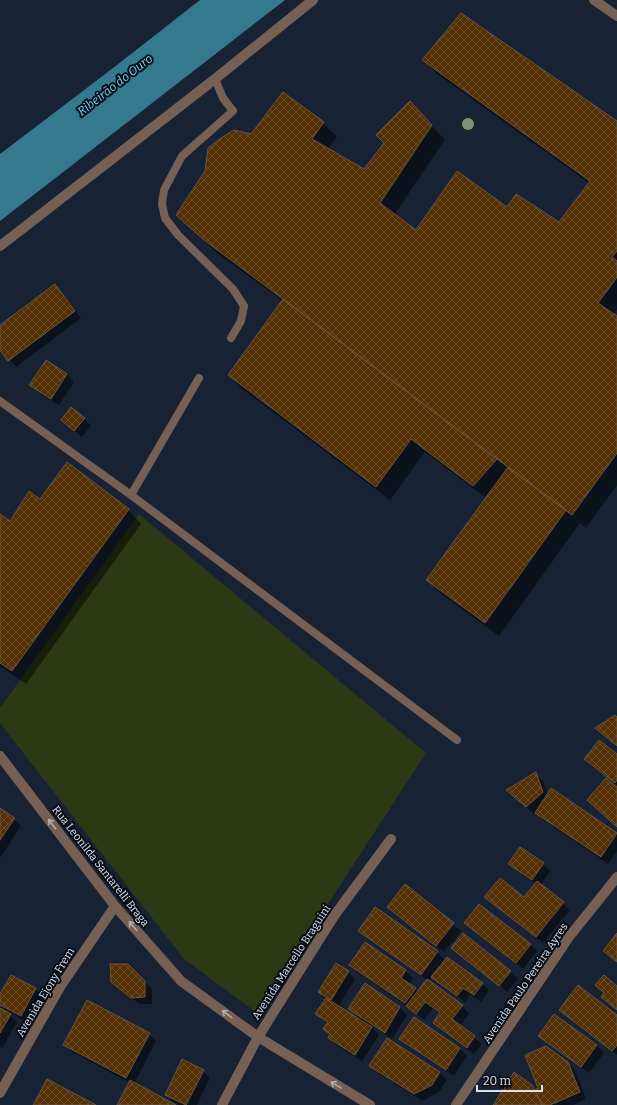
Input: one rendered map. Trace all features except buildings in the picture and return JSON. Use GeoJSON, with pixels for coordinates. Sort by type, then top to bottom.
{"type":"FeatureCollection","features":[{"type":"Feature","properties":{"kind":"street"},"geometry":{"type":"LineString","coordinates":[[0,246],[215,80],[313,0]]}},
{"type":"Feature","properties":{"kind":"street"},"geometry":{"type":"LineString","coordinates":[[594,0],[617,16]]}},
{"type":"Feature","properties":{"kind":"street","name":"Rua Leonilda Santarelli Braga"},"geometry":{"type":"LineString","coordinates":[[0,756],[115,906],[181,981],[258,1037],[370,1105]]}},
{"type":"Feature","properties":{"kind":"street","name":"Avenida Marcello Braguini"},"geometry":{"type":"LineString","coordinates":[[222,1105],[258,1037],[334,916],[391,839]]}},
{"type":"Feature","properties":{"kind":"street","name":"Avenida Paulo Pereira Ayres"},"geometry":{"type":"LineString","coordinates":[[456,1105],[569,937],[617,877]]}},
{"type":"Feature","properties":{"kind":"street","name":"Avenida Ejony Frem"},"geometry":{"type":"LineString","coordinates":[[0,1093],[60,987],[115,906]]}},
{"type":"Feature","properties":{"kind":"lane"},"geometry":{"type":"LineString","coordinates":[[215,80],[223,98],[233,111],[182,156],[164,190],[162,204],[165,218],[169,224],[178,235],[233,289],[244,306],[241,321],[231,338]]}},
{"type":"Feature","properties":{"kind":"lane"},"geometry":{"type":"LineString","coordinates":[[131,495],[199,378]]}},
{"type":"Feature","properties":{"kind":"lane"},"geometry":{"type":"LineString","coordinates":[[0,401],[131,495],[457,740]]}},
{"type":"Feature","properties":{"kind":"green space"},"geometry":{"type":"Polygon","coordinates":[[[139,514],[426,753],[257,1013],[184,959],[0,723],[0,708],[139,514]]]}},
{"type":"Feature","properties":{"kind":"water","name":"Ribeirão do Ouro"},"geometry":{"type":"Polygon","coordinates":[[[200,0],[285,0],[0,221],[0,154],[200,0]]]}}]}
